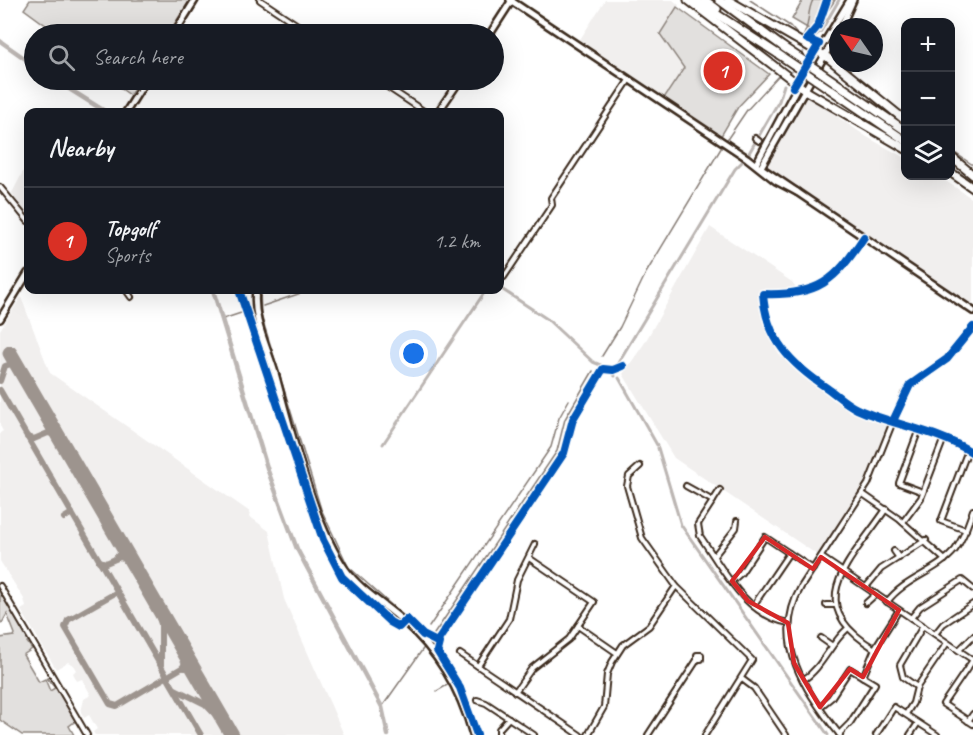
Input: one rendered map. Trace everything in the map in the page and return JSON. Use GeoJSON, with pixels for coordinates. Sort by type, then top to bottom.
{"type":"FeatureCollection","features":[{"type":"Feature","properties":{"kind":"highway"},"geometry":{"type":"LineString","coordinates":[[688,0],[799,86],[901,146]]}},
{"type":"Feature","properties":{"kind":"highway"},"geometry":{"type":"LineString","coordinates":[[695,0],[901,138]]}},
{"type":"Feature","properties":{"kind":"highway"},"geometry":{"type":"LineString","coordinates":[[705,0],[763,44]]}},
{"type":"Feature","properties":{"kind":"highway"},"geometry":{"type":"LineString","coordinates":[[710,0],[768,36]]}},
{"type":"Feature","properties":{"kind":"highway"},"geometry":{"type":"LineString","coordinates":[[719,0],[901,128]]}},
{"type":"Feature","properties":{"kind":"highway"},"geometry":{"type":"LineString","coordinates":[[728,0],[821,54],[901,117]]}},
{"type":"Feature","properties":{"kind":"highway"},"geometry":{"type":"LineString","coordinates":[[955,160],[973,176]]}},
{"type":"Feature","properties":{"kind":"highway"},"geometry":{"type":"LineString","coordinates":[[955,165],[973,176]]}},
{"type":"Feature","properties":{"kind":"highway"},"geometry":{"type":"LineString","coordinates":[[955,177],[973,189]]}},
{"type":"Feature","properties":{"kind":"main road"},"geometry":{"type":"LineString","coordinates":[[180,24],[195,0]]}},
{"type":"Feature","properties":{"kind":"main road"},"geometry":{"type":"LineString","coordinates":[[496,24],[511,0],[973,311]]}},
{"type":"Feature","properties":{"kind":"main road"},"geometry":{"type":"LineString","coordinates":[[845,18],[852,0]]}},
{"type":"Feature","properties":{"kind":"main road"},"geometry":{"type":"LineString","coordinates":[[821,54],[852,0]]}},
{"type":"Feature","properties":{"kind":"main road"},"geometry":{"type":"LineString","coordinates":[[760,167],[799,86],[829,44]]}},
{"type":"Feature","properties":{"kind":"main road"},"geometry":{"type":"LineString","coordinates":[[129,108],[140,90]]}},
{"type":"Feature","properties":{"kind":"main road"},"geometry":{"type":"LineString","coordinates":[[441,108],[453,90]]}},
{"type":"Feature","properties":{"kind":"main road"},"geometry":{"type":"LineString","coordinates":[[0,319],[24,280]]}},
{"type":"Feature","properties":{"kind":"main road"},"geometry":{"type":"LineString","coordinates":[[256,294],[259,323],[315,503],[335,551],[352,578],[422,639],[433,653],[461,700],[473,735]]}},
{"type":"Feature","properties":{"kind":"street"},"geometry":{"type":"LineString","coordinates":[[260,0],[296,24]]}},
{"type":"Feature","properties":{"kind":"street"},"geometry":{"type":"LineString","coordinates":[[504,277],[552,205],[551,198],[629,80]]}},
{"type":"Feature","properties":{"kind":"street"},"geometry":{"type":"LineString","coordinates":[[392,90],[419,108]]}},
{"type":"Feature","properties":{"kind":"street"},"geometry":{"type":"LineString","coordinates":[[0,187],[24,216]]}},
{"type":"Feature","properties":{"kind":"street"},"geometry":{"type":"LineString","coordinates":[[864,237],[841,270],[824,284],[799,293],[764,294],[765,311],[772,334],[790,360],[856,408],[944,438],[971,452],[941,520],[966,530]]}},
{"type":"Feature","properties":{"kind":"street"},"geometry":{"type":"LineString","coordinates":[[820,707],[831,698],[850,669],[874,684],[850,723],[839,734],[820,707],[802,681],[790,651],[789,623],[796,597],[863,494],[910,385],[947,359],[973,327]]}},
{"type":"Feature","properties":{"kind":"street"},"geometry":{"type":"LineString","coordinates":[[919,429],[898,483],[923,492]]}},
{"type":"Feature","properties":{"kind":"street"},"geometry":{"type":"LineString","coordinates":[[903,522],[923,492],[944,438]]}},
{"type":"Feature","properties":{"kind":"street"},"geometry":{"type":"LineString","coordinates":[[640,466],[634,469],[627,483],[639,529],[676,586],[752,658],[742,679],[705,735]]}},
{"type":"Feature","properties":{"kind":"street"},"geometry":{"type":"LineString","coordinates":[[686,486],[712,501]]}},
{"type":"Feature","properties":{"kind":"street"},"geometry":{"type":"LineString","coordinates":[[720,490],[698,528],[714,556],[753,606],[773,619],[789,623]]}},
{"type":"Feature","properties":{"kind":"street"},"geometry":{"type":"LineString","coordinates":[[863,494],[926,540],[945,560]]}},
{"type":"Feature","properties":{"kind":"street"},"geometry":{"type":"LineString","coordinates":[[875,649],[847,630],[839,620],[835,605],[836,588],[886,509]]}},
{"type":"Feature","properties":{"kind":"street"},"geometry":{"type":"LineString","coordinates":[[887,602],[900,588],[945,560],[956,549],[973,510]]}},
{"type":"Feature","properties":{"kind":"street"},"geometry":{"type":"LineString","coordinates":[[714,556],[736,528],[737,521]]}},
{"type":"Feature","properties":{"kind":"street"},"geometry":{"type":"LineString","coordinates":[[732,581],[741,573],[765,537],[813,569]]}},
{"type":"Feature","properties":{"kind":"street"},"geometry":{"type":"LineString","coordinates":[[866,587],[878,572],[926,540]]}},
{"type":"Feature","properties":{"kind":"street"},"geometry":{"type":"LineString","coordinates":[[478,666],[509,619],[517,580],[535,544]]}},
{"type":"Feature","properties":{"kind":"street"},"geometry":{"type":"LineString","coordinates":[[894,551],[899,558]]}},
{"type":"Feature","properties":{"kind":"street"},"geometry":{"type":"LineString","coordinates":[[753,606],[789,553]]}},
{"type":"Feature","properties":{"kind":"street"},"geometry":{"type":"LineString","coordinates":[[821,557],[973,660],[943,704],[971,722],[973,714]]}},
{"type":"Feature","properties":{"kind":"street"},"geometry":{"type":"LineString","coordinates":[[515,692],[532,668],[566,642],[594,602],[529,558]]}},
{"type":"Feature","properties":{"kind":"street"},"geometry":{"type":"LineString","coordinates":[[911,618],[923,605],[963,580],[973,589]]}},
{"type":"Feature","properties":{"kind":"street"},"geometry":{"type":"LineString","coordinates":[[0,586],[87,735]]}},
{"type":"Feature","properties":{"kind":"street"},"geometry":{"type":"LineString","coordinates":[[588,735],[604,707],[607,674],[617,653],[623,645],[649,626],[676,586]]}},
{"type":"Feature","properties":{"kind":"street"},"geometry":{"type":"LineString","coordinates":[[866,603],[876,594]]}},
{"type":"Feature","properties":{"kind":"street"},"geometry":{"type":"LineString","coordinates":[[935,634],[943,624],[973,604]]}},
{"type":"Feature","properties":{"kind":"street"},"geometry":{"type":"LineString","coordinates":[[826,605],[835,605]]}},
{"type":"Feature","properties":{"kind":"street"},"geometry":{"type":"LineString","coordinates":[[863,676],[875,649],[899,610]]}},
{"type":"Feature","properties":{"kind":"street"},"geometry":{"type":"LineString","coordinates":[[578,626],[617,653]]}},
{"type":"Feature","properties":{"kind":"street"},"geometry":{"type":"LineString","coordinates":[[917,687],[901,674],[901,661],[923,626]]}},
{"type":"Feature","properties":{"kind":"street"},"geometry":{"type":"LineString","coordinates":[[802,681],[814,671],[831,645],[847,630]]}},
{"type":"Feature","properties":{"kind":"street"},"geometry":{"type":"LineString","coordinates":[[959,650],[973,636]]}},
{"type":"Feature","properties":{"kind":"street"},"geometry":{"type":"LineString","coordinates":[[821,638],[831,645]]}},
{"type":"Feature","properties":{"kind":"street"},"geometry":{"type":"LineString","coordinates":[[906,714],[913,703],[917,687],[947,642]]}},
{"type":"Feature","properties":{"kind":"street"},"geometry":{"type":"LineString","coordinates":[[460,654],[580,735]]}},
{"type":"Feature","properties":{"kind":"street"},"geometry":{"type":"LineString","coordinates":[[648,735],[697,660]]}},
{"type":"Feature","properties":{"kind":"street"},"geometry":{"type":"LineString","coordinates":[[742,679],[754,688],[786,735]]}},
{"type":"Feature","properties":{"kind":"street"},"geometry":{"type":"LineString","coordinates":[[477,700],[483,701],[534,735]]}},
{"type":"Feature","properties":{"kind":"street"},"geometry":{"type":"LineString","coordinates":[[876,735],[894,707],[937,735]]}},
{"type":"Feature","properties":{"kind":"street"},"geometry":{"type":"LineString","coordinates":[[499,735],[499,729],[509,718]]}},
{"type":"Feature","properties":{"kind":"street"},"geometry":{"type":"LineString","coordinates":[[910,735],[918,723]]}},
{"type":"Feature","properties":{"kind":"highlighted area"},"geometry":{"type":"Polygon","coordinates":[[[765,537],[813,569],[821,557],[899,610],[863,677],[850,669],[820,707],[794,663],[788,623],[748,601],[732,581],[765,537]]]}},
{"type":"Feature","properties":{"kind":"shaded area"},"geometry":{"type":"Polygon","coordinates":[[[30,0],[190,0],[174,24],[44,24],[24,9],[30,0]]]}},
{"type":"Feature","properties":{"kind":"shaded area"},"geometry":{"type":"Polygon","coordinates":[[[605,0],[673,0],[679,5],[660,34],[684,68],[664,98],[579,41],[605,0]]]}},
{"type":"Feature","properties":{"kind":"shaded area"},"geometry":{"type":"Polygon","coordinates":[[[803,0],[835,0],[814,32],[792,19],[803,0]]]}},
{"type":"Feature","properties":{"kind":"shaded area"},"geometry":{"type":"Polygon","coordinates":[[[677,7],[769,74],[738,107],[721,136],[664,98],[684,68],[660,34],[677,7]]]}},
{"type":"Feature","properties":{"kind":"shaded area"},"geometry":{"type":"Polygon","coordinates":[[[123,90],[133,90],[130,95],[123,90]]]}},
{"type":"Feature","properties":{"kind":"shaded area"},"geometry":{"type":"Polygon","coordinates":[[[807,96],[867,137],[901,156],[901,180],[944,180],[973,199],[973,308],[767,166],[802,100],[807,96]]]}},
{"type":"Feature","properties":{"kind":"shaded area"},"geometry":{"type":"Polygon","coordinates":[[[24,170],[24,212],[12,193],[24,170]]]}},
{"type":"Feature","properties":{"kind":"shaded area"},"geometry":{"type":"Polygon","coordinates":[[[710,227],[792,282],[799,291],[759,289],[758,298],[767,333],[784,359],[808,379],[850,407],[889,422],[864,488],[819,556],[674,458],[623,374],[644,344],[710,227]]]}},
{"type":"Feature","properties":{"kind":"shaded area"},"geometry":{"type":"Polygon","coordinates":[[[21,297],[50,373],[250,512],[249,516],[269,531],[284,599],[344,735],[95,735],[93,732],[97,729],[89,715],[84,718],[81,712],[84,699],[91,695],[82,679],[77,681],[73,673],[76,670],[73,665],[68,662],[56,669],[21,610],[26,607],[24,599],[0,561],[0,433],[3,431],[0,426],[0,330],[21,297]]]}},
{"type":"Feature","properties":{"kind":"shaded area"},"geometry":{"type":"Polygon","coordinates":[[[0,591],[29,640],[27,642],[32,649],[23,655],[39,682],[45,679],[50,691],[55,688],[47,678],[50,677],[77,720],[69,726],[74,735],[22,735],[0,720],[0,638],[15,634],[7,614],[2,623],[0,621],[0,591]]]}},
{"type":"Feature","properties":{"kind":"waterway"},"geometry":{"type":"LineString","coordinates":[[750,0],[790,26],[801,39]]}},
{"type":"Feature","properties":{"kind":"waterway"},"geometry":{"type":"LineString","coordinates":[[802,38],[807,28],[813,0]]}},
{"type":"Feature","properties":{"kind":"waterway"},"geometry":{"type":"LineString","coordinates":[[811,39],[821,31],[839,0]]}},
{"type":"Feature","properties":{"kind":"waterway"},"geometry":{"type":"LineString","coordinates":[[0,41],[24,58]]}},
{"type":"Feature","properties":{"kind":"waterway"},"geometry":{"type":"LineString","coordinates":[[792,71],[803,52]]}},
{"type":"Feature","properties":{"kind":"waterway"},"geometry":{"type":"LineString","coordinates":[[726,141],[747,110],[779,75]]}},
{"type":"Feature","properties":{"kind":"waterway"},"geometry":{"type":"LineString","coordinates":[[749,153],[779,101],[784,85]]}},
{"type":"Feature","properties":{"kind":"waterway"},"geometry":{"type":"LineString","coordinates":[[71,90],[100,108]]}},
{"type":"Feature","properties":{"kind":"waterway"},"geometry":{"type":"LineString","coordinates":[[602,356],[620,327],[646,273],[723,145]]}},
{"type":"Feature","properties":{"kind":"waterway"},"geometry":{"type":"LineString","coordinates":[[955,153],[973,165]]}},
{"type":"Feature","properties":{"kind":"waterway"},"geometry":{"type":"LineString","coordinates":[[618,363],[735,169],[743,161]]}},
{"type":"Feature","properties":{"kind":"waterway"},"geometry":{"type":"LineString","coordinates":[[504,291],[547,319],[593,362],[603,366]]}},
{"type":"Feature","properties":{"kind":"waterway"},"geometry":{"type":"LineString","coordinates":[[214,294],[268,471],[297,549],[382,707],[388,735]]}},
{"type":"Feature","properties":{"kind":"waterway"},"geometry":{"type":"LineString","coordinates":[[260,294],[261,315],[281,379]]}},
{"type":"Feature","properties":{"kind":"waterway"},"geometry":{"type":"LineString","coordinates":[[263,306],[298,294]]}},
{"type":"Feature","properties":{"kind":"waterway"},"geometry":{"type":"LineString","coordinates":[[383,444],[483,294]]}},
{"type":"Feature","properties":{"kind":"waterway"},"geometry":{"type":"LineString","coordinates":[[223,319],[244,312]]}},
{"type":"Feature","properties":{"kind":"waterway"},"geometry":{"type":"LineString","coordinates":[[609,368],[615,367]]}},
{"type":"Feature","properties":{"kind":"waterway"},"geometry":{"type":"LineString","coordinates":[[428,643],[557,451],[565,419],[593,371]]}},
{"type":"Feature","properties":{"kind":"waterway"},"geometry":{"type":"LineString","coordinates":[[612,372],[615,376]]}},
{"type":"Feature","properties":{"kind":"waterway"},"geometry":{"type":"LineString","coordinates":[[619,378],[657,445]]}},
{"type":"Feature","properties":{"kind":"waterway"},"geometry":{"type":"LineString","coordinates":[[282,383],[321,509],[348,566]]}},
{"type":"Feature","properties":{"kind":"waterway"},"geometry":{"type":"LineString","coordinates":[[429,627],[551,447],[559,418],[569,400]]}},
{"type":"Feature","properties":{"kind":"waterway"},"geometry":{"type":"LineString","coordinates":[[658,448],[681,525],[828,735]]}},
{"type":"Feature","properties":{"kind":"waterway"},"geometry":{"type":"LineString","coordinates":[[351,569],[397,610]]}},
{"type":"Feature","properties":{"kind":"waterway"},"geometry":{"type":"LineString","coordinates":[[382,707],[425,646]]}},
{"type":"Feature","properties":{"kind":"waterway"},"geometry":{"type":"LineString","coordinates":[[437,691],[449,684]]}},
{"type":"Feature","properties":{"kind":"taxiway"},"geometry":{"type":"LineString","coordinates":[[0,381],[5,366],[11,364],[18,368]]}},
{"type":"Feature","properties":{"kind":"taxiway"},"geometry":{"type":"LineString","coordinates":[[0,390],[201,735]]}},
{"type":"Feature","properties":{"kind":"taxiway"},"geometry":{"type":"LineString","coordinates":[[27,437],[34,439],[48,433],[57,435]]}},
{"type":"Feature","properties":{"kind":"taxiway"},"geometry":{"type":"LineString","coordinates":[[64,518],[72,513]]}},
{"type":"Feature","properties":{"kind":"taxiway"},"geometry":{"type":"LineString","coordinates":[[116,558],[121,552],[120,542]]}},
{"type":"Feature","properties":{"kind":"taxiway"},"geometry":{"type":"LineString","coordinates":[[99,561],[106,563],[120,557],[131,561]]}},
{"type":"Feature","properties":{"kind":"taxiway"},"geometry":{"type":"LineString","coordinates":[[117,592],[68,620],[65,627],[110,704],[117,706],[190,663]]}},
{"type":"Feature","properties":{"kind":"taxiway"},"geometry":{"type":"LineString","coordinates":[[153,599],[161,624],[161,665]]}},
{"type":"Feature","properties":{"kind":"taxiway"},"geometry":{"type":"LineString","coordinates":[[183,650],[186,660],[183,667]]}},
{"type":"Feature","properties":{"kind":"taxiway"},"geometry":{"type":"LineString","coordinates":[[184,668],[191,668],[196,673]]}},
{"type":"Feature","properties":{"kind":"taxiway"},"geometry":{"type":"LineString","coordinates":[[175,689],[205,704],[229,729]]}},
{"type":"Feature","properties":{"kind":"runway"},"geometry":{"type":"LineString","coordinates":[[10,353],[232,735]]}},
{"type":"Feature","properties":{"kind":"cycle path"},"geometry":{"type":"LineString","coordinates":[[793,87],[819,44],[807,39],[818,26],[827,0]]}},
{"type":"Feature","properties":{"kind":"cycle path"},"geometry":{"type":"LineString","coordinates":[[864,237],[844,265],[824,283],[798,292],[763,294],[765,310],[775,337],[802,370],[853,407],[871,415],[930,433],[973,453]]}},
{"type":"Feature","properties":{"kind":"cycle path"},"geometry":{"type":"LineString","coordinates":[[240,294],[323,540],[342,577],[390,622],[399,627],[407,619],[423,635],[439,643],[437,651],[460,688],[477,735]]}},
{"type":"Feature","properties":{"kind":"cycle path"},"geometry":{"type":"LineString","coordinates":[[893,421],[910,385],[947,359],[973,327]]}},
{"type":"Feature","properties":{"kind":"cycle path"},"geometry":{"type":"LineString","coordinates":[[437,642],[564,453],[573,419],[603,369],[613,370],[623,366]]}},
{"type":"Feature","properties":{"kind":"place","name":"Topgolf"},"geometry":{"type":"Point","coordinates":[723,71]}}]}
